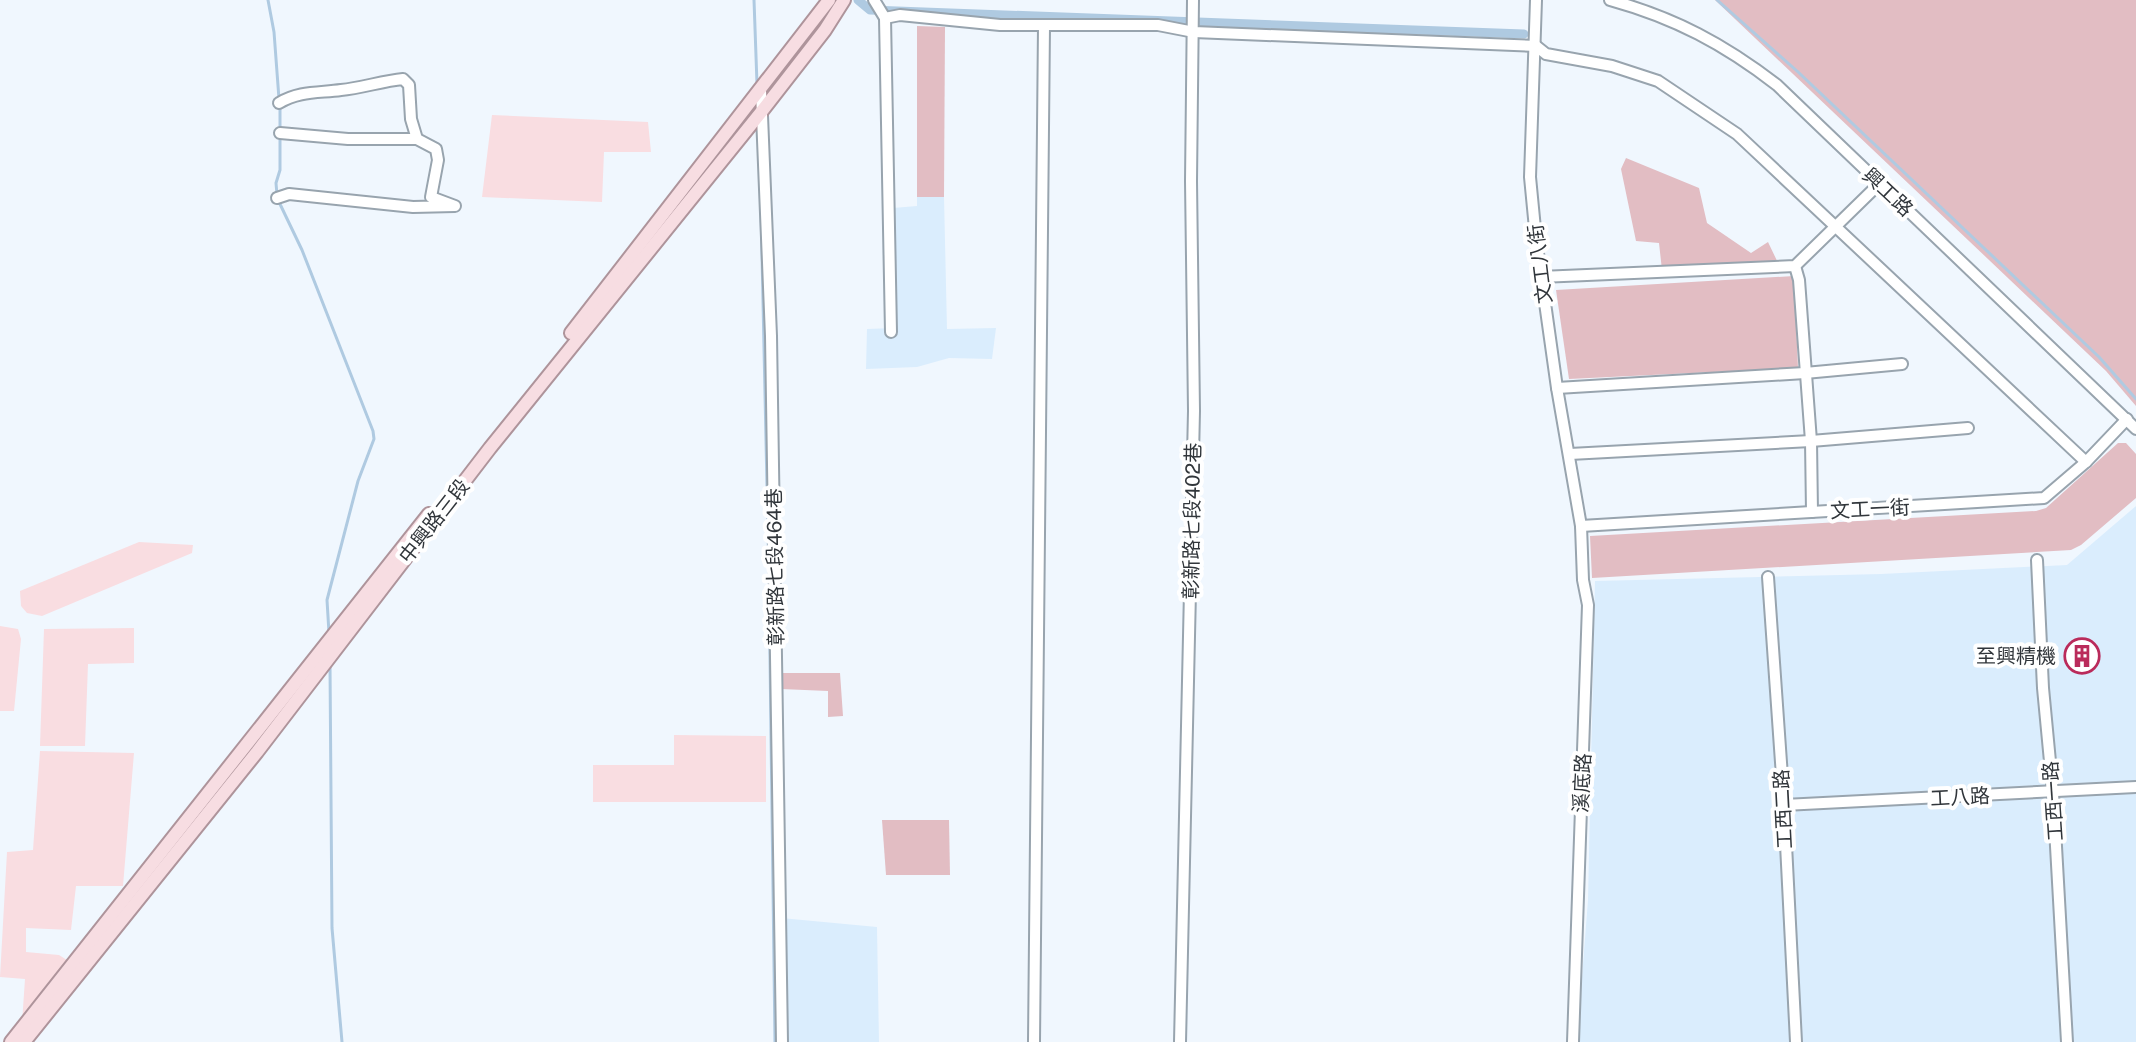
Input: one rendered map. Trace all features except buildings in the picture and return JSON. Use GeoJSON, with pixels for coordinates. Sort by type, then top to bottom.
{"type":"FeatureCollection","features":[{"type":"Feature","properties":{"kind":"main road","name":"中興路三段"},"geometry":{"type":"LineString","coordinates":[[11,1042],[327,645],[829,0]]}},
{"type":"Feature","properties":{"kind":"main road","name":"中興路三段"},"geometry":{"type":"LineString","coordinates":[[24,1042],[257,752],[481,459],[762,111],[825,30],[844,0]]}},
{"type":"Feature","properties":{"kind":"street"},"geometry":{"type":"LineString","coordinates":[[874,0],[884,15],[891,332]]}},
{"type":"Feature","properties":{"kind":"street","name":"彰新路七段402巷"},"geometry":{"type":"LineString","coordinates":[[1180,1042],[1194,411],[1191,181],[1193,0]]}},
{"type":"Feature","properties":{"kind":"street","name":"文工八街"},"geometry":{"type":"LineString","coordinates":[[1536,0],[1530,177],[1540,277],[1581,526]]}},
{"type":"Feature","properties":{"kind":"street","name":"興工路"},"geometry":{"type":"LineString","coordinates":[[1610,0],[1672,20],[1721,44],[1777,85],[2136,429]]}},
{"type":"Feature","properties":{"kind":"street"},"geometry":{"type":"LineString","coordinates":[[884,15],[1000,25],[1158,25],[1194,32],[1536,46],[1546,54],[1612,66],[1658,81],[1737,134],[2086,462]]}},
{"type":"Feature","properties":{"kind":"street"},"geometry":{"type":"LineString","coordinates":[[1034,1042],[1044,26]]}},
{"type":"Feature","properties":{"kind":"street"},"geometry":{"type":"LineString","coordinates":[[279,103],[293,95],[403,79],[409,85],[411,119],[417,139]]}},
{"type":"Feature","properties":{"kind":"street","name":"彰新路七段464巷"},"geometry":{"type":"LineString","coordinates":[[761,91],[771,336],[782,1042]]}},
{"type":"Feature","properties":{"kind":"street"},"geometry":{"type":"LineString","coordinates":[[277,198],[289,194],[413,207],[455,206],[431,197],[438,160],[436,149],[417,139],[348,139],[280,133]]}},
{"type":"Feature","properties":{"kind":"street"},"geometry":{"type":"LineString","coordinates":[[1540,277],[1795,266],[1879,184]]}},
{"type":"Feature","properties":{"kind":"street"},"geometry":{"type":"LineString","coordinates":[[1795,266],[1799,280],[1811,441],[1812,512]]}},
{"type":"Feature","properties":{"kind":"street"},"geometry":{"type":"LineString","coordinates":[[1557,388],[1902,364]]}},
{"type":"Feature","properties":{"kind":"street","name":"文工一街"},"geometry":{"type":"LineString","coordinates":[[1581,526],[2044,498],[2086,462],[2127,419]]}},
{"type":"Feature","properties":{"kind":"street"},"geometry":{"type":"LineString","coordinates":[[1570,454],[1811,441],[1968,428]]}},
{"type":"Feature","properties":{"kind":"street","name":"溪底路"},"geometry":{"type":"LineString","coordinates":[[1573,1042],[1589,628],[1581,526]]}},
{"type":"Feature","properties":{"kind":"street","name":"工西一路"},"geometry":{"type":"LineString","coordinates":[[2037,560],[2067,1042]]}},
{"type":"Feature","properties":{"kind":"street","name":"工西二路"},"geometry":{"type":"LineString","coordinates":[[1768,577],[1796,1042]]}},
{"type":"Feature","properties":{"kind":"street","name":"工八路"},"geometry":{"type":"LineString","coordinates":[[1784,805],[2136,787]]}},
{"type":"Feature","properties":{"kind":"shaded area"},"geometry":{"type":"Polygon","coordinates":[[[1715,0],[2136,0],[2136,406],[2106,371],[1715,0]]]}},
{"type":"Feature","properties":{"kind":"shaded area"},"geometry":{"type":"Polygon","coordinates":[[[917,26],[945,27],[944,197],[917,197],[917,26]]]}},
{"type":"Feature","properties":{"kind":"shaded area"},"geometry":{"type":"Polygon","coordinates":[[[492,115],[648,122],[651,152],[604,152],[602,202],[482,197],[492,115]]]}},
{"type":"Feature","properties":{"kind":"shaded area"},"geometry":{"type":"Polygon","coordinates":[[[1626,158],[1699,188],[1707,223],[1751,253],[1768,242],[1779,265],[1662,270],[1659,243],[1636,241],[1621,169],[1626,158]]]}},
{"type":"Feature","properties":{"kind":"shaded area"},"geometry":{"type":"Polygon","coordinates":[[[917,197],[944,197],[947,329],[996,328],[992,359],[949,358],[917,367],[866,369],[867,329],[894,328],[893,208],[917,206],[917,197]]]}},
{"type":"Feature","properties":{"kind":"shaded area"},"geometry":{"type":"Polygon","coordinates":[[[1794,276],[1798,368],[1569,379],[1556,290],[1794,276]]]}},
{"type":"Feature","properties":{"kind":"shaded area"},"geometry":{"type":"Polygon","coordinates":[[[2118,443],[2126,443],[2136,454],[2136,498],[2071,550],[1592,578],[1590,536],[2036,511],[2046,508],[2118,443]]]}},
{"type":"Feature","properties":{"kind":"shaded area"},"geometry":{"type":"Polygon","coordinates":[[[2136,506],[2136,1042],[1577,1042],[1588,900],[1595,581],[1881,574],[2067,565],[2136,506]]]}},
{"type":"Feature","properties":{"kind":"shaded area"},"geometry":{"type":"Polygon","coordinates":[[[139,542],[193,545],[192,553],[42,616],[27,613],[21,606],[20,591],[139,542]]]}},
{"type":"Feature","properties":{"kind":"shaded area"},"geometry":{"type":"Polygon","coordinates":[[[0,626],[18,629],[21,639],[14,711],[0,711],[0,626]]]}},
{"type":"Feature","properties":{"kind":"shaded area"},"geometry":{"type":"Polygon","coordinates":[[[134,628],[134,663],[88,664],[85,746],[40,746],[44,629],[134,628]]]}},
{"type":"Feature","properties":{"kind":"shaded area"},"geometry":{"type":"Polygon","coordinates":[[[780,673],[840,673],[843,716],[828,717],[828,691],[781,689],[780,673]]]}},
{"type":"Feature","properties":{"kind":"shaded area"},"geometry":{"type":"Polygon","coordinates":[[[674,735],[766,736],[766,802],[593,802],[593,765],[674,765],[674,735]]]}},
{"type":"Feature","properties":{"kind":"shaded area"},"geometry":{"type":"Polygon","coordinates":[[[40,751],[134,753],[123,886],[76,886],[71,930],[26,928],[26,952],[59,955],[70,962],[22,1023],[25,979],[0,977],[7,852],[33,850],[40,751]]]}},
{"type":"Feature","properties":{"kind":"shaded area"},"geometry":{"type":"Polygon","coordinates":[[[882,820],[949,820],[950,875],[886,875],[882,820]]]}},
{"type":"Feature","properties":{"kind":"shaded area"},"geometry":{"type":"Polygon","coordinates":[[[781,918],[877,927],[879,1042],[786,1042],[781,918]]]}},
{"type":"Feature","properties":{"kind":"waterway"},"geometry":{"type":"LineString","coordinates":[[268,0],[274,32],[279,99]]}},
{"type":"Feature","properties":{"kind":"waterway"},"geometry":{"type":"LineString","coordinates":[[754,0],[757,84]]}},
{"type":"Feature","properties":{"kind":"waterway"},"geometry":{"type":"LineString","coordinates":[[858,0],[870,10],[1524,34]]}},
{"type":"Feature","properties":{"kind":"waterway"},"geometry":{"type":"LineString","coordinates":[[1717,0],[1797,71],[2099,357],[2136,399]]}},
{"type":"Feature","properties":{"kind":"waterway"},"geometry":{"type":"LineString","coordinates":[[277,195],[280,107]]}},
{"type":"Feature","properties":{"kind":"waterway"},"geometry":{"type":"LineString","coordinates":[[279,202],[302,250],[374,439],[358,481],[327,600],[329,633]]}},
{"type":"Feature","properties":{"kind":"waterway"},"geometry":{"type":"LineString","coordinates":[[761,208],[775,1042]]}},
{"type":"Feature","properties":{"kind":"waterway"},"geometry":{"type":"LineString","coordinates":[[330,665],[332,928],[342,1042]]}},
{"type":"Feature","properties":{"kind":"place","name":"至興精機"},"geometry":{"type":"Point","coordinates":[2082,656]}}]}
